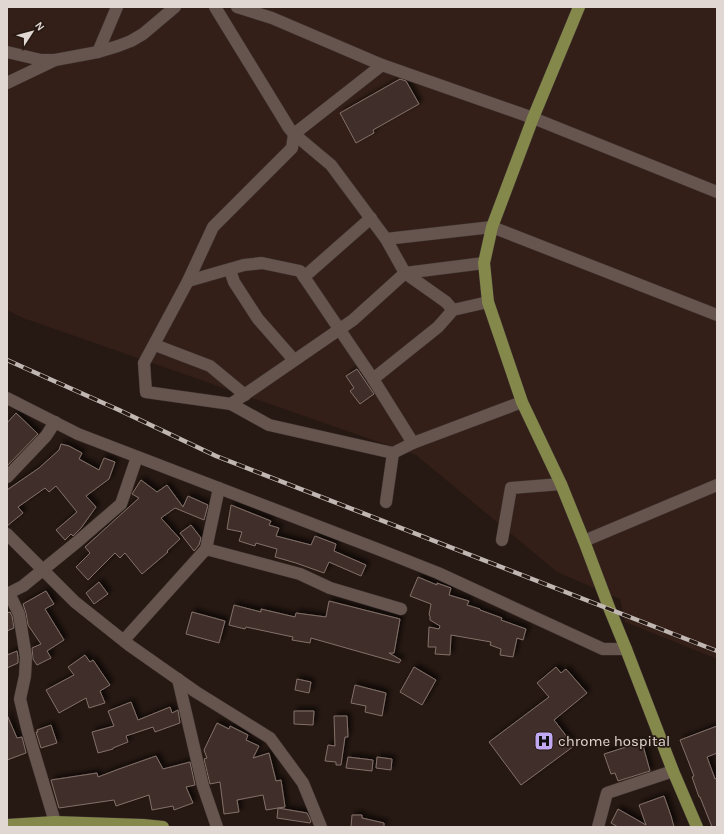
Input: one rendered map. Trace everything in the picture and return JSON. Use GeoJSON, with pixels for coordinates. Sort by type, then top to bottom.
{"type":"FeatureCollection","features":[{"type":"Feature","properties":{"kind":"main road"},"geometry":{"type":"LineString","coordinates":[[579,7],[533,118],[492,227],[484,264],[488,302],[522,402],[561,484],[673,771],[697,827]]}},
{"type":"Feature","properties":{"kind":"main road"},"geometry":{"type":"LineString","coordinates":[[7,825],[55,822],[163,827]]}},
{"type":"Feature","properties":{"kind":"street"},"geometry":{"type":"LineString","coordinates":[[98,52],[117,7]]}},
{"type":"Feature","properties":{"kind":"street"},"geometry":{"type":"LineString","coordinates":[[7,52],[41,60],[55,60],[98,52],[118,46],[143,34],[175,7]]}},
{"type":"Feature","properties":{"kind":"street"},"geometry":{"type":"LineString","coordinates":[[215,7],[289,128],[331,166],[386,239],[405,273],[446,302],[453,310]]}},
{"type":"Feature","properties":{"kind":"street"},"geometry":{"type":"LineString","coordinates":[[237,7],[272,18],[382,65],[533,118],[717,192]]}},
{"type":"Feature","properties":{"kind":"street"},"geometry":{"type":"LineString","coordinates":[[7,83],[55,60]]}},
{"type":"Feature","properties":{"kind":"street"},"geometry":{"type":"LineString","coordinates":[[382,65],[294,134],[292,148],[213,227],[188,281],[144,363],[146,392],[231,404],[269,424],[393,453],[413,443],[522,402]]}},
{"type":"Feature","properties":{"kind":"street"},"geometry":{"type":"LineString","coordinates":[[304,277],[371,218]]}},
{"type":"Feature","properties":{"kind":"street"},"geometry":{"type":"LineString","coordinates":[[386,239],[492,227],[717,315]]}},
{"type":"Feature","properties":{"kind":"street"},"geometry":{"type":"LineString","coordinates":[[188,281],[244,265],[262,263],[300,271],[340,328],[413,443]]}},
{"type":"Feature","properties":{"kind":"street"},"geometry":{"type":"LineString","coordinates":[[231,404],[353,320],[405,273],[484,264]]}},
{"type":"Feature","properties":{"kind":"street"},"geometry":{"type":"LineString","coordinates":[[230,270],[234,282],[258,320],[294,360]]}},
{"type":"Feature","properties":{"kind":"street"},"geometry":{"type":"LineString","coordinates":[[373,379],[438,327],[453,310],[488,302]]}},
{"type":"Feature","properties":{"kind":"street"},"geometry":{"type":"LineString","coordinates":[[154,345],[210,366],[245,395]]}},
{"type":"Feature","properties":{"kind":"street"},"geometry":{"type":"LineString","coordinates":[[7,398],[78,434],[438,573],[603,649],[626,649]]}},
{"type":"Feature","properties":{"kind":"street"},"geometry":{"type":"LineString","coordinates":[[7,477],[46,436],[55,422]]}},
{"type":"Feature","properties":{"kind":"street"},"geometry":{"type":"LineString","coordinates":[[386,502],[393,453]]}},
{"type":"Feature","properties":{"kind":"street"},"geometry":{"type":"LineString","coordinates":[[55,822],[28,732],[20,699],[25,676],[26,657],[19,614],[8,593],[23,586],[78,542],[121,504],[137,457]]}},
{"type":"Feature","properties":{"kind":"street"},"geometry":{"type":"LineString","coordinates":[[502,540],[511,488],[561,484]]}},
{"type":"Feature","properties":{"kind":"street"},"geometry":{"type":"LineString","coordinates":[[584,541],[717,485]]}},
{"type":"Feature","properties":{"kind":"street"},"geometry":{"type":"LineString","coordinates":[[124,640],[206,549],[219,488]]}},
{"type":"Feature","properties":{"kind":"street"},"geometry":{"type":"LineString","coordinates":[[7,534],[75,602],[124,640],[196,692],[270,738],[303,783],[321,827]]}},
{"type":"Feature","properties":{"kind":"street"},"geometry":{"type":"LineString","coordinates":[[206,549],[300,574],[330,588],[401,609]]}},
{"type":"Feature","properties":{"kind":"street"},"geometry":{"type":"LineString","coordinates":[[178,679],[204,786],[217,827]]}},
{"type":"Feature","properties":{"kind":"street"},"geometry":{"type":"LineString","coordinates":[[598,827],[607,793],[673,771]]}},
{"type":"Feature","properties":{"kind":"shaded area"},"geometry":{"type":"Polygon","coordinates":[[[7,7],[717,7],[717,659],[625,622],[620,599],[557,572],[416,455],[23,318],[7,310],[7,7]]]}},
{"type":"Feature","properties":{"kind":"building"},"geometry":{"type":"Polygon","coordinates":[[[400,79],[406,81],[419,104],[373,130],[374,133],[356,143],[340,113],[400,79]]]}},
{"type":"Feature","properties":{"kind":"building"},"geometry":{"type":"Polygon","coordinates":[[[357,369],[374,394],[360,404],[350,391],[354,388],[346,376],[357,369]]]}},
{"type":"Feature","properties":{"kind":"building"},"geometry":{"type":"Polygon","coordinates":[[[16,413],[38,434],[7,466],[7,423],[16,413]]]}},
{"type":"Feature","properties":{"kind":"building"},"geometry":{"type":"Polygon","coordinates":[[[61,444],[69,446],[82,453],[79,459],[99,470],[104,458],[115,462],[109,479],[86,496],[96,507],[81,528],[73,536],[71,534],[65,540],[56,530],[77,512],[56,486],[49,492],[45,488],[18,507],[23,513],[7,526],[7,490],[39,468],[59,450],[61,444]]]}},
{"type":"Feature","properties":{"kind":"building"},"geometry":{"type":"Polygon","coordinates":[[[141,480],[157,492],[167,485],[183,507],[188,496],[208,505],[204,520],[175,508],[161,518],[180,539],[167,551],[168,552],[142,574],[125,553],[120,558],[115,553],[88,580],[76,567],[90,553],[85,547],[139,498],[132,494],[141,480]]]}},
{"type":"Feature","properties":{"kind":"building"},"geometry":{"type":"Polygon","coordinates":[[[231,505],[271,521],[269,525],[279,528],[276,536],[311,545],[315,536],[336,544],[334,551],[366,565],[361,576],[329,562],[324,573],[275,557],[277,549],[256,543],[255,546],[239,541],[242,532],[227,529],[231,505]]]}},
{"type":"Feature","properties":{"kind":"building"},"geometry":{"type":"Polygon","coordinates":[[[191,525],[201,538],[199,545],[194,551],[180,533],[191,525]]]}},
{"type":"Feature","properties":{"kind":"building"},"geometry":{"type":"Polygon","coordinates":[[[418,577],[437,585],[437,583],[451,588],[449,595],[469,601],[467,605],[526,629],[523,640],[517,638],[513,657],[500,655],[501,649],[490,645],[491,642],[451,635],[450,655],[435,654],[436,647],[428,647],[429,627],[439,629],[440,626],[430,620],[429,615],[431,604],[410,596],[418,577]]]}},
{"type":"Feature","properties":{"kind":"building"},"geometry":{"type":"Polygon","coordinates":[[[99,582],[108,594],[94,604],[86,593],[99,582]]]}},
{"type":"Feature","properties":{"kind":"building"},"geometry":{"type":"Polygon","coordinates":[[[46,591],[54,604],[45,609],[64,640],[47,651],[51,658],[37,665],[33,659],[32,648],[41,644],[28,625],[23,604],[46,591]]]}},
{"type":"Feature","properties":{"kind":"building"},"geometry":{"type":"Polygon","coordinates":[[[329,601],[400,619],[394,653],[389,653],[401,660],[399,663],[311,638],[310,643],[292,640],[293,637],[229,625],[234,605],[261,612],[261,609],[295,617],[296,613],[326,617],[329,601]]]}},
{"type":"Feature","properties":{"kind":"building"},"geometry":{"type":"Polygon","coordinates":[[[10,612],[14,628],[7,631],[7,613],[10,612]]]}},
{"type":"Feature","properties":{"kind":"building"},"geometry":{"type":"Polygon","coordinates":[[[192,612],[225,621],[219,643],[186,634],[192,612]]]}},
{"type":"Feature","properties":{"kind":"building"},"geometry":{"type":"Polygon","coordinates":[[[17,651],[18,663],[7,668],[7,655],[17,651]]]}},
{"type":"Feature","properties":{"kind":"building"},"geometry":{"type":"Polygon","coordinates":[[[85,655],[90,662],[93,660],[110,685],[100,691],[105,703],[89,708],[86,698],[59,713],[46,690],[74,675],[68,667],[85,655]]]}},
{"type":"Feature","properties":{"kind":"building"},"geometry":{"type":"Polygon","coordinates":[[[414,667],[436,680],[422,705],[400,692],[414,667]]]}},
{"type":"Feature","properties":{"kind":"building"},"geometry":{"type":"Polygon","coordinates":[[[556,667],[561,673],[566,669],[587,693],[554,720],[574,746],[521,785],[489,742],[549,697],[537,683],[556,667]]]}},
{"type":"Feature","properties":{"kind":"building"},"geometry":{"type":"Polygon","coordinates":[[[297,679],[311,682],[309,693],[295,690],[297,679]]]}},
{"type":"Feature","properties":{"kind":"building"},"geometry":{"type":"Polygon","coordinates":[[[355,685],[386,693],[382,716],[365,712],[366,706],[351,703],[355,685]]]}},
{"type":"Feature","properties":{"kind":"building"},"geometry":{"type":"Polygon","coordinates":[[[131,702],[138,720],[170,707],[172,713],[178,710],[180,723],[155,732],[153,727],[126,736],[128,742],[113,749],[98,753],[92,732],[114,726],[108,711],[131,702]]]}},
{"type":"Feature","properties":{"kind":"building"},"geometry":{"type":"Polygon","coordinates":[[[294,711],[314,711],[313,725],[294,724],[294,711]]]}},
{"type":"Feature","properties":{"kind":"building"},"geometry":{"type":"Polygon","coordinates":[[[7,715],[17,738],[22,737],[26,753],[7,760],[7,715]]]}},
{"type":"Feature","properties":{"kind":"building"},"geometry":{"type":"Polygon","coordinates":[[[334,716],[347,716],[348,737],[345,737],[341,765],[336,765],[336,762],[325,761],[328,745],[335,746],[334,716]]]}},
{"type":"Feature","properties":{"kind":"building"},"geometry":{"type":"Polygon","coordinates":[[[217,723],[229,729],[230,726],[248,735],[246,740],[259,746],[253,758],[269,753],[276,781],[281,780],[285,807],[266,810],[263,795],[237,800],[239,812],[224,814],[220,782],[210,784],[204,759],[207,758],[204,750],[217,723]]]}},
{"type":"Feature","properties":{"kind":"building"},"geometry":{"type":"Polygon","coordinates":[[[51,725],[57,743],[41,748],[36,732],[38,732],[37,730],[51,725]]]}},
{"type":"Feature","properties":{"kind":"building"},"geometry":{"type":"Polygon","coordinates":[[[717,726],[717,753],[707,757],[715,779],[717,778],[717,827],[712,827],[699,797],[692,777],[694,776],[680,740],[717,726]]]}},
{"type":"Feature","properties":{"kind":"building"},"geometry":{"type":"Polygon","coordinates":[[[642,742],[650,771],[618,781],[615,773],[611,774],[604,754],[642,742]]]}},
{"type":"Feature","properties":{"kind":"building"},"geometry":{"type":"Polygon","coordinates":[[[156,756],[163,769],[190,762],[195,785],[186,787],[193,803],[174,810],[173,806],[152,810],[149,795],[116,806],[114,800],[59,808],[51,780],[97,773],[98,777],[156,756]]]}},
{"type":"Feature","properties":{"kind":"building"},"geometry":{"type":"Polygon","coordinates":[[[348,757],[373,760],[372,771],[346,768],[348,757]]]}},
{"type":"Feature","properties":{"kind":"building"},"geometry":{"type":"Polygon","coordinates":[[[377,757],[392,759],[391,770],[376,768],[377,757]]]}},
{"type":"Feature","properties":{"kind":"building"},"geometry":{"type":"Polygon","coordinates":[[[664,796],[674,827],[618,827],[611,823],[618,809],[646,825],[639,805],[664,796]]]}},
{"type":"Feature","properties":{"kind":"building"},"geometry":{"type":"Polygon","coordinates":[[[278,808],[307,813],[311,821],[310,823],[277,818],[278,808]]]}},
{"type":"Feature","properties":{"kind":"building"},"geometry":{"type":"Polygon","coordinates":[[[352,815],[362,815],[362,818],[384,823],[384,827],[351,827],[352,815]]]}},
{"type":"Feature","properties":{"kind":"railway"},"geometry":{"type":"LineString","coordinates":[[7,360],[119,410],[216,456],[717,651]]}},
{"type":"Feature","properties":{"kind":"place","name":"chrome hospital"},"geometry":{"type":"Point","coordinates":[544,741]}}]}
